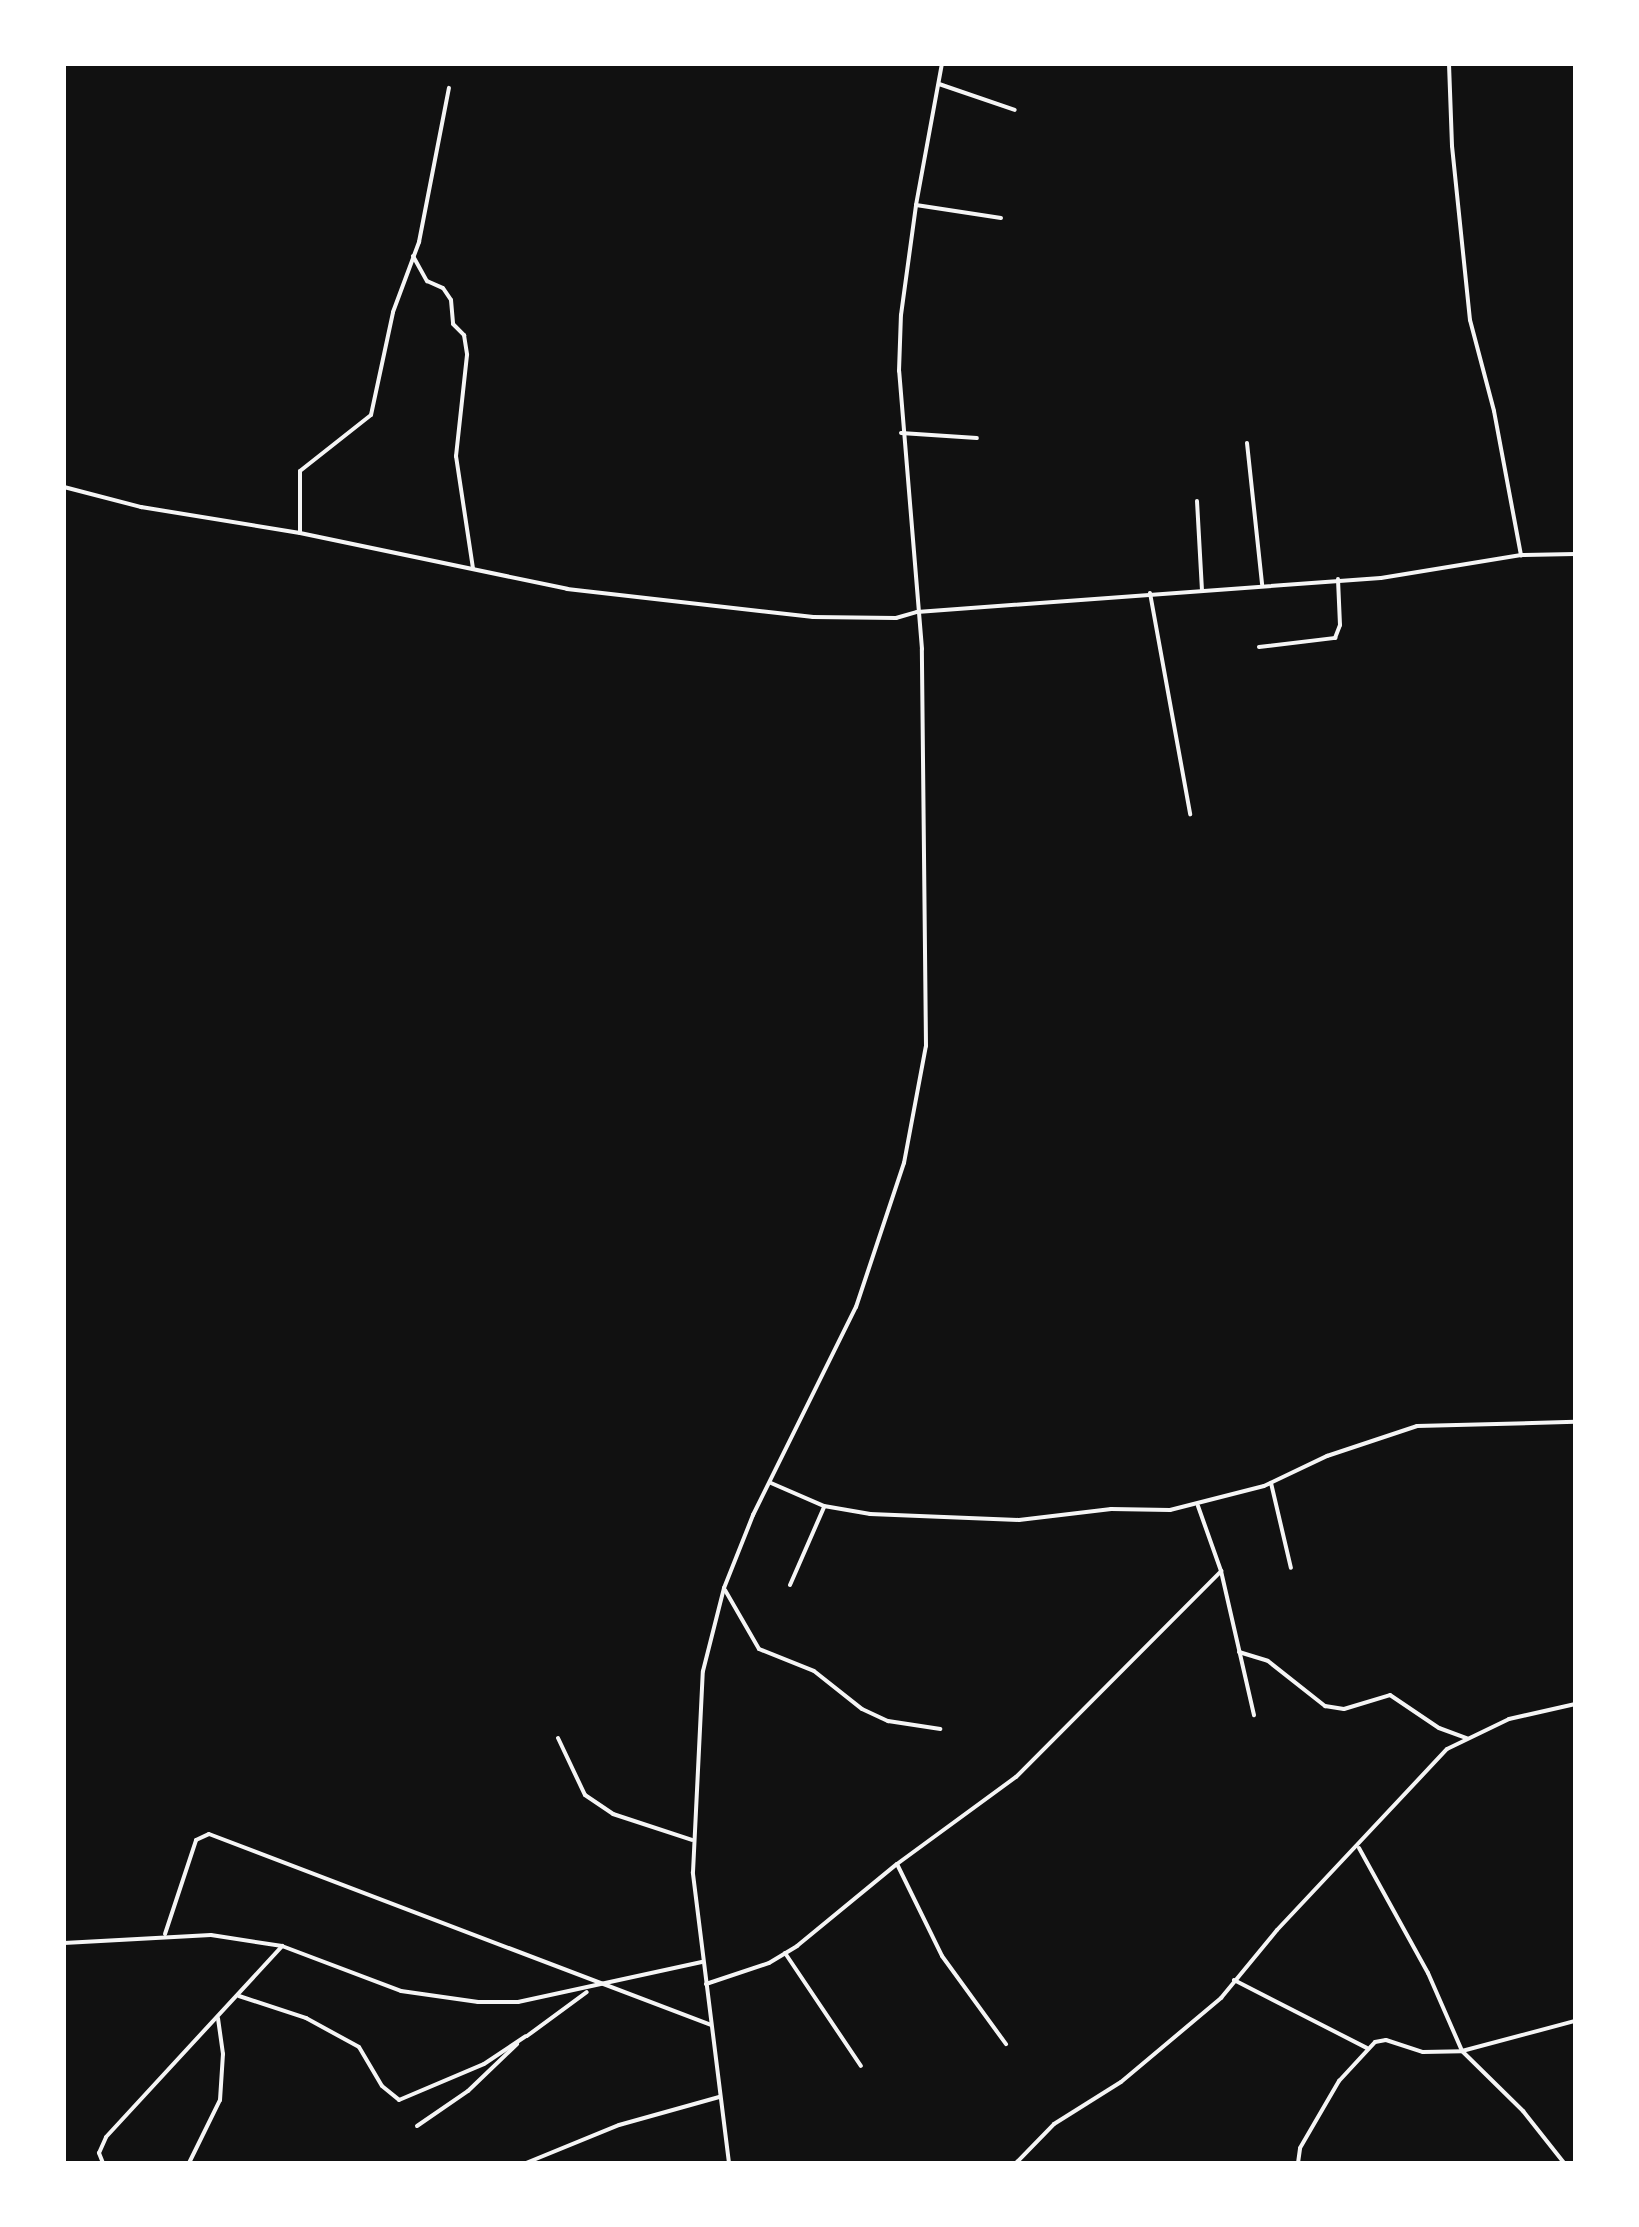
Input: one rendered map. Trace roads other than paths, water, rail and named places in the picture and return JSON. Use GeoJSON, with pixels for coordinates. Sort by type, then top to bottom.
{"type":"FeatureCollection","features":[{"type":"Feature","properties":{"kind":"street"},"geometry":{"type":"LineString","coordinates":[[729,2163],[702,1962],[692,1840],[703,1671],[724,1588],[856,1307],[904,1163],[920,1092],[928,1007],[917,612],[901,433],[901,315],[916,205],[942,64]]}},
{"type":"Feature","properties":{"kind":"street"},"geometry":{"type":"LineString","coordinates":[[1449,64],[1470,320],[1494,411],[1521,555]]}},
{"type":"Feature","properties":{"kind":"street"},"geometry":{"type":"LineString","coordinates":[[939,84],[1015,110]]}},
{"type":"Feature","properties":{"kind":"street"},"geometry":{"type":"LineString","coordinates":[[300,533],[300,471],[371,415],[393,312],[413,256],[449,88]]}},
{"type":"Feature","properties":{"kind":"street"},"geometry":{"type":"LineString","coordinates":[[916,205],[1001,218]]}},
{"type":"Feature","properties":{"kind":"street"},"geometry":{"type":"LineString","coordinates":[[413,256],[427,281],[451,300],[453,324],[464,335],[467,355],[456,456],[473,569]]}},
{"type":"Feature","properties":{"kind":"street"},"geometry":{"type":"LineString","coordinates":[[901,433],[977,438]]}},
{"type":"Feature","properties":{"kind":"street"},"geometry":{"type":"LineString","coordinates":[[1247,443],[1262,585]]}},
{"type":"Feature","properties":{"kind":"street"},"geometry":{"type":"LineString","coordinates":[[64,487],[141,507],[300,533],[567,589],[813,617],[896,618],[917,612],[1381,578],[1521,555],[1575,554]]}},
{"type":"Feature","properties":{"kind":"street"},"geometry":{"type":"LineString","coordinates":[[1197,501],[1202,590]]}},
{"type":"Feature","properties":{"kind":"street"},"geometry":{"type":"LineString","coordinates":[[1259,647],[1335,638],[1340,625],[1338,579]]}},
{"type":"Feature","properties":{"kind":"street"},"geometry":{"type":"LineString","coordinates":[[1150,593],[1190,814]]}},
{"type":"Feature","properties":{"kind":"street"},"geometry":{"type":"LineString","coordinates":[[771,1483],[824,1506],[870,1514],[1019,1520],[1198,1506],[1271,1483],[1339,1452],[1417,1426],[1575,1422]]}},
{"type":"Feature","properties":{"kind":"street"},"geometry":{"type":"LineString","coordinates":[[1271,1483],[1291,1568]]}},
{"type":"Feature","properties":{"kind":"street"},"geometry":{"type":"LineString","coordinates":[[790,1585],[824,1506]]}},
{"type":"Feature","properties":{"kind":"street"},"geometry":{"type":"LineString","coordinates":[[1198,1506],[1221,1571],[1254,1715]]}},
{"type":"Feature","properties":{"kind":"street"},"geometry":{"type":"LineString","coordinates":[[706,1984],[785,1953],[897,1864],[1045,1754],[1221,1571]]}},
{"type":"Feature","properties":{"kind":"street"},"geometry":{"type":"LineString","coordinates":[[724,1588],[759,1649],[814,1671],[862,1709],[888,1721],[940,1729]]}},
{"type":"Feature","properties":{"kind":"street"},"geometry":{"type":"LineString","coordinates":[[1239,1652],[1268,1661],[1325,1706],[1344,1709],[1390,1695],[1439,1728],[1467,1738]]}},
{"type":"Feature","properties":{"kind":"street"},"geometry":{"type":"LineString","coordinates":[[1016,2163],[1054,2124],[1174,2041],[1359,1848],[1447,1749],[1509,1719],[1575,1704]]}},
{"type":"Feature","properties":{"kind":"street"},"geometry":{"type":"LineString","coordinates":[[558,1738],[585,1795],[613,1814],[692,1840]]}},
{"type":"Feature","properties":{"kind":"street"},"geometry":{"type":"LineString","coordinates":[[165,1934],[196,1840],[209,1834],[601,1987],[711,2025]]}},
{"type":"Feature","properties":{"kind":"street"},"geometry":{"type":"LineString","coordinates":[[1359,1848],[1428,1973],[1462,2051],[1523,2111],[1564,2163]]}},
{"type":"Feature","properties":{"kind":"street"},"geometry":{"type":"LineString","coordinates":[[897,1864],[942,1956],[1006,2044]]}},
{"type":"Feature","properties":{"kind":"street"},"geometry":{"type":"LineString","coordinates":[[64,1943],[165,1934],[211,1935],[282,1946],[431,1999],[518,2002],[601,1987],[702,1962]]}},
{"type":"Feature","properties":{"kind":"street"},"geometry":{"type":"LineString","coordinates":[[103,2163],[99,2153],[106,2137],[282,1946]]}},
{"type":"Feature","properties":{"kind":"street"},"geometry":{"type":"LineString","coordinates":[[785,1953],[861,2066]]}},
{"type":"Feature","properties":{"kind":"street"},"geometry":{"type":"LineString","coordinates":[[1234,1980],[1367,2048]]}},
{"type":"Feature","properties":{"kind":"street"},"geometry":{"type":"LineString","coordinates":[[239,1996],[306,2018],[359,2047],[382,2086],[399,2100],[484,2064],[590,1989]]}},
{"type":"Feature","properties":{"kind":"street"},"geometry":{"type":"LineString","coordinates":[[189,2163],[220,2100],[223,2054],[218,2018]]}},
{"type":"Feature","properties":{"kind":"street"},"geometry":{"type":"LineString","coordinates":[[1298,2163],[1300,2148],[1323,2107],[1367,2048],[1386,2040],[1423,2052],[1462,2051],[1575,2021]]}},
{"type":"Feature","properties":{"kind":"street"},"geometry":{"type":"LineString","coordinates":[[417,2126],[468,2091],[526,2036]]}},
{"type":"Feature","properties":{"kind":"street"},"geometry":{"type":"LineString","coordinates":[[526,2163],[619,2125],[719,2097]]}}]}
